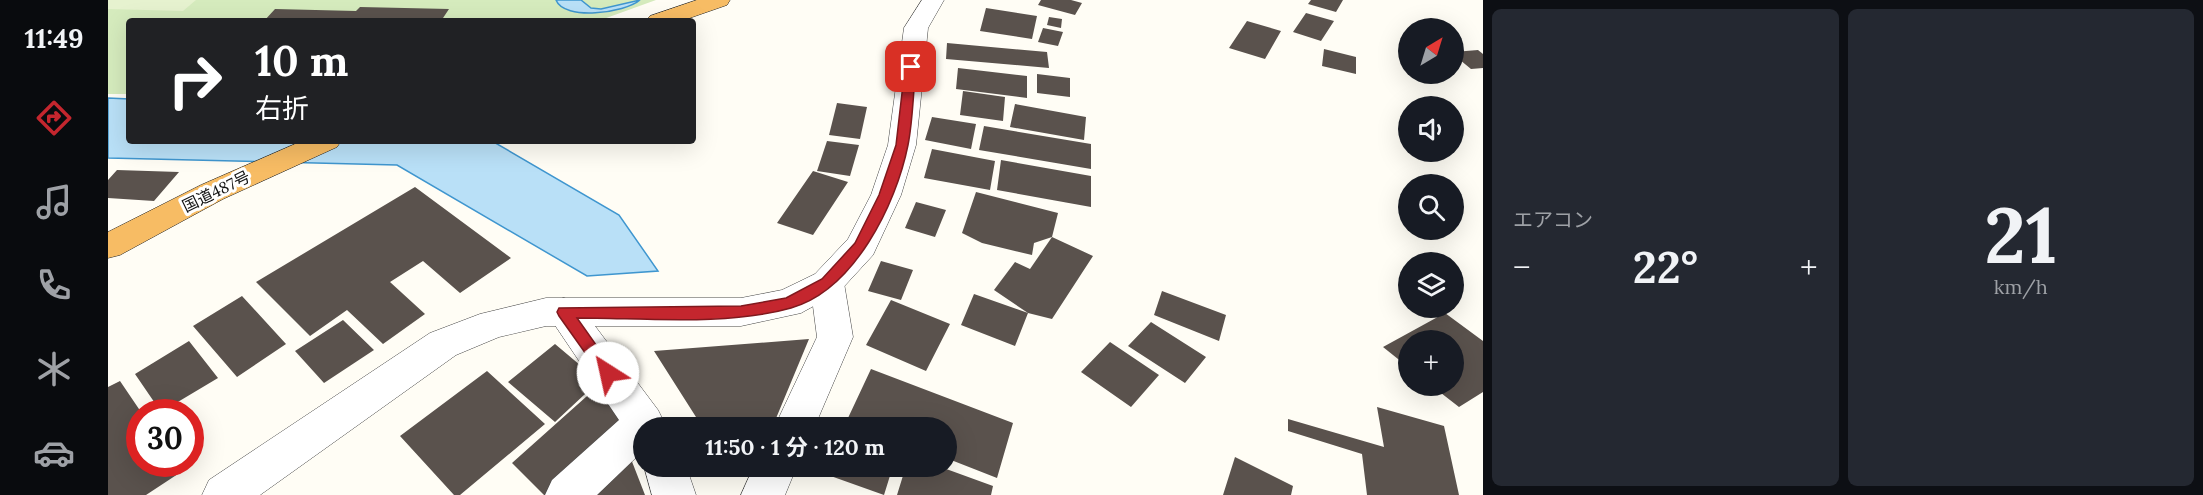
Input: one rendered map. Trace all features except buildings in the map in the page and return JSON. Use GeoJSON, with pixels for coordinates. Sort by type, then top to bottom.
{"type":"FeatureCollection","features":[{"type":"Feature","properties":{"kind":"highway"},"geometry":{"type":"LineString","coordinates":[[667,18],[719,0]]}},
{"type":"Feature","properties":{"kind":"highway","name":"国道487号"},"geometry":{"type":"LineString","coordinates":[[108,246],[212,192],[320,144]]}},
{"type":"Feature","properties":{"kind":"street"},"geometry":{"type":"LineString","coordinates":[[224,495],[443,344],[493,324],[546,312],[741,312],[789,303],[827,283],[861,246],[886,195],[902,145],[916,28],[933,0]]}},
{"type":"Feature","properties":{"kind":"street"},"geometry":{"type":"LineString","coordinates":[[799,417],[835,337],[827,283]]}},
{"type":"Feature","properties":{"kind":"street"},"geometry":{"type":"LineString","coordinates":[[564,312],[639,417]]}},
{"type":"Feature","properties":{"kind":"street"},"geometry":{"type":"LineString","coordinates":[[567,495],[633,436]]}},
{"type":"Feature","properties":{"kind":"street"},"geometry":{"type":"LineString","coordinates":[[668,477],[674,495]]}},
{"type":"Feature","properties":{"kind":"street"},"geometry":{"type":"LineString","coordinates":[[764,495],[771,477]]}},
{"type":"Feature","properties":{"kind":"green space"},"geometry":{"type":"Polygon","coordinates":[[[108,0],[656,0],[606,18],[126,18],[126,94],[108,94],[108,0]]]}},
{"type":"Feature","properties":{"kind":"green space"},"geometry":{"type":"Polygon","coordinates":[[[108,0],[196,0],[183,11],[108,9],[108,0]]]}},
{"type":"Feature","properties":{"kind":"water"},"geometry":{"type":"Polygon","coordinates":[[[556,0],[581,0],[591,8],[601,9],[640,0],[632,5],[609,11],[582,13],[561,7],[556,0]]]}},
{"type":"Feature","properties":{"kind":"water"},"geometry":{"type":"Polygon","coordinates":[[[108,98],[126,99],[126,144],[497,144],[619,215],[658,271],[587,276],[397,165],[108,158],[108,98]]]}},
{"type":"Feature","properties":{"kind":"route"},"geometry":{"type":"LineString","coordinates":[[608,373],[564,312],[611,310],[741,312],[789,303],[827,283],[861,246],[886,195],[902,145],[911,67]]}}]}
